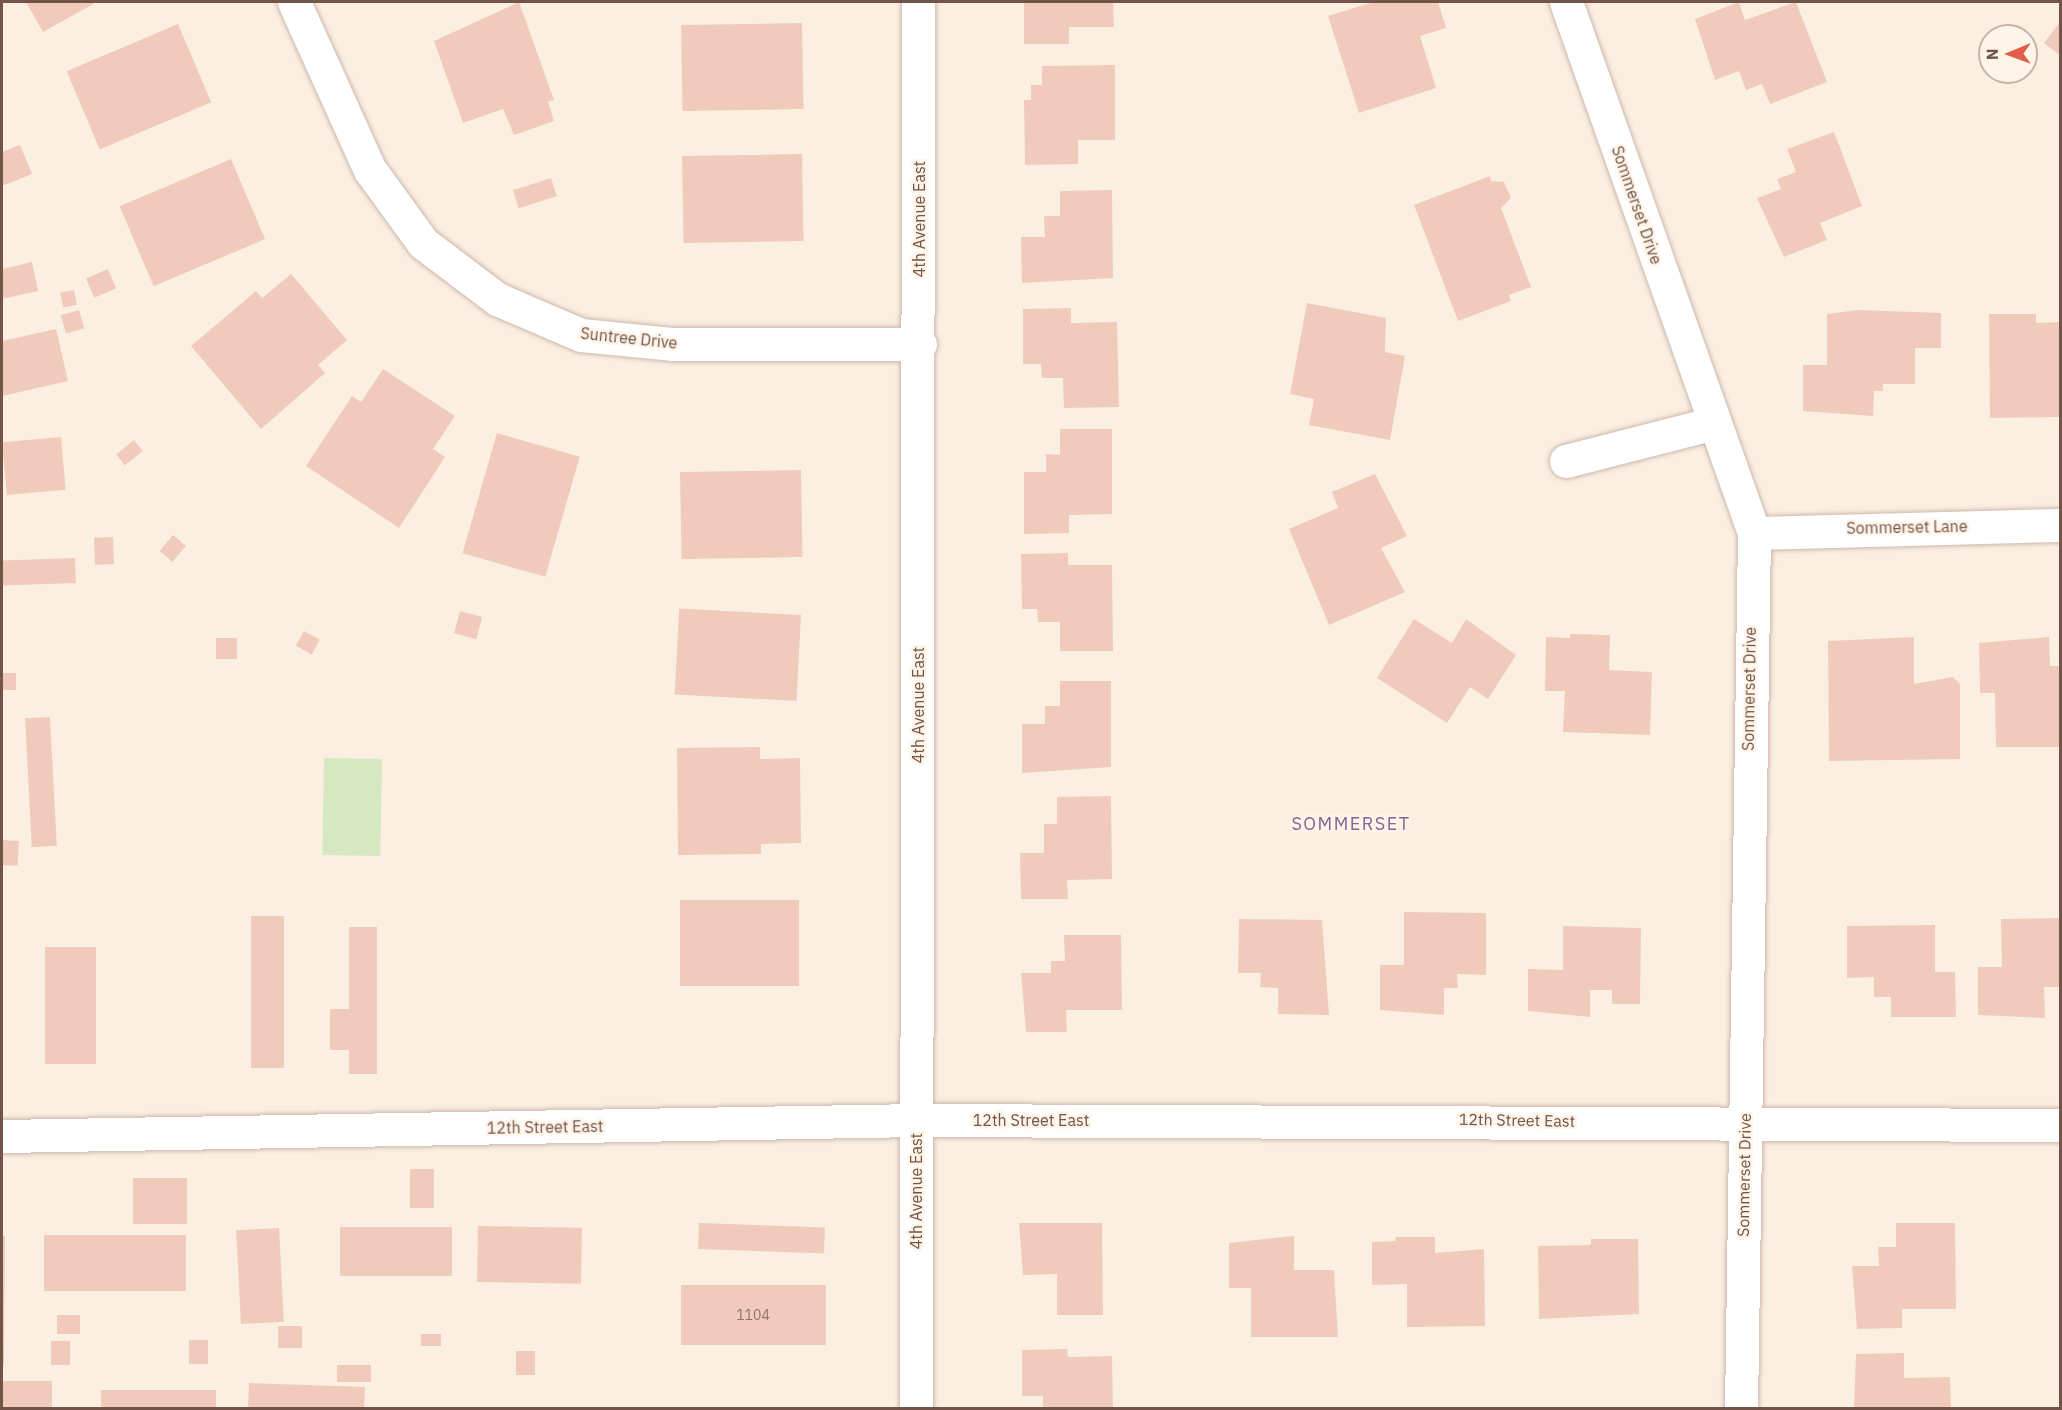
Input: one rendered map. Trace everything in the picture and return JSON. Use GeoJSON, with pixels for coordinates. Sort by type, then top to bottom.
{"type":"FeatureCollection","features":[{"type":"Feature","properties":{"kind":"street","name":"Suntree Drive"},"geometry":{"type":"LineString","coordinates":[[294,2],[370,170],[423,243],[497,299],[581,335],[672,344],[921,344]]}},
{"type":"Feature","properties":{"kind":"street","name":"4th Avenue East"},"geometry":{"type":"LineString","coordinates":[[916,1408],[921,344],[918,2]]}},
{"type":"Feature","properties":{"kind":"street","name":"Sommerset Drive"},"geometry":{"type":"LineString","coordinates":[[1566,2],[1754,533],[1741,1408]]}},
{"type":"Feature","properties":{"kind":"street"},"geometry":{"type":"LineString","coordinates":[[1566,461],[1714,423]]}},
{"type":"Feature","properties":{"kind":"street","name":"Sommerset Lane"},"geometry":{"type":"LineString","coordinates":[[1754,533],[2061,525]]}},
{"type":"Feature","properties":{"kind":"street","name":"12th Street East"},"geometry":{"type":"LineString","coordinates":[[2,1136],[916,1120],[2061,1125]]}},
{"type":"Feature","properties":{"kind":"green space"},"geometry":{"type":"Polygon","coordinates":[[[324,758],[382,759],[380,856],[322,855],[324,758]]]}},
{"type":"Feature","properties":{"kind":"building"},"geometry":{"type":"Polygon","coordinates":[[[26,2],[97,2],[43,32],[26,2]]]}},
{"type":"Feature","properties":{"kind":"building"},"geometry":{"type":"Polygon","coordinates":[[[519,2],[554,100],[548,102],[554,121],[514,135],[503,109],[463,123],[434,41],[519,2]]]}},
{"type":"Feature","properties":{"kind":"building"},"geometry":{"type":"Polygon","coordinates":[[[1024,2],[1113,2],[1114,27],[1069,27],[1069,44],[1024,44],[1024,2]]]}},
{"type":"Feature","properties":{"kind":"building"},"geometry":{"type":"Polygon","coordinates":[[[1374,2],[1438,2],[1446,28],[1420,36],[1436,88],[1359,113],[1328,16],[1374,2]]]}},
{"type":"Feature","properties":{"kind":"building"},"geometry":{"type":"Polygon","coordinates":[[[1739,2],[1745,20],[1796,2],[1827,82],[1770,104],[1762,84],[1746,90],[1739,71],[1715,80],[1695,19],[1739,2]]]}},
{"type":"Feature","properties":{"kind":"building"},"geometry":{"type":"Polygon","coordinates":[[[2060,22],[2060,55],[2044,43],[2060,22]]]}},
{"type":"Feature","properties":{"kind":"building"},"geometry":{"type":"Polygon","coordinates":[[[802,23],[804,109],[683,111],[681,25],[802,23]]]}},
{"type":"Feature","properties":{"kind":"building"},"geometry":{"type":"Polygon","coordinates":[[[178,24],[211,102],[100,150],[67,71],[178,24]]]}},
{"type":"Feature","properties":{"kind":"building"},"geometry":{"type":"Polygon","coordinates":[[[1115,65],[1115,140],[1078,140],[1078,164],[1025,165],[1024,100],[1031,100],[1031,85],[1042,85],[1042,66],[1115,65]]]}},
{"type":"Feature","properties":{"kind":"building"},"geometry":{"type":"Polygon","coordinates":[[[1834,132],[1862,206],[1820,223],[1827,240],[1784,257],[1757,198],[1781,189],[1777,179],[1796,172],[1787,149],[1834,132]]]}},
{"type":"Feature","properties":{"kind":"building"},"geometry":{"type":"Polygon","coordinates":[[[20,145],[32,174],[2,186],[2,152],[20,145]]]}},
{"type":"Feature","properties":{"kind":"building"},"geometry":{"type":"Polygon","coordinates":[[[802,154],[804,241],[684,243],[682,156],[802,154]]]}},
{"type":"Feature","properties":{"kind":"building"},"geometry":{"type":"Polygon","coordinates":[[[231,159],[265,239],[154,286],[120,206],[231,159]]]}},
{"type":"Feature","properties":{"kind":"building"},"geometry":{"type":"Polygon","coordinates":[[[1490,176],[1491,181],[1504,182],[1511,198],[1501,208],[1531,287],[1509,295],[1511,301],[1458,321],[1414,205],[1490,176]]]}},
{"type":"Feature","properties":{"kind":"building"},"geometry":{"type":"Polygon","coordinates":[[[551,178],[557,196],[519,208],[513,190],[551,178]]]}},
{"type":"Feature","properties":{"kind":"building"},"geometry":{"type":"Polygon","coordinates":[[[1112,190],[1113,278],[1022,283],[1021,237],[1045,237],[1044,216],[1060,216],[1060,191],[1112,190]]]}},
{"type":"Feature","properties":{"kind":"building"},"geometry":{"type":"Polygon","coordinates":[[[32,262],[38,291],[2,299],[2,269],[32,262]]]}},
{"type":"Feature","properties":{"kind":"building"},"geometry":{"type":"Polygon","coordinates":[[[108,269],[116,288],[94,298],[86,278],[108,269]]]}},
{"type":"Feature","properties":{"kind":"building"},"geometry":{"type":"Polygon","coordinates":[[[291,274],[347,340],[318,365],[325,373],[261,429],[191,346],[256,291],[262,298],[291,274]]]}},
{"type":"Feature","properties":{"kind":"building"},"geometry":{"type":"Polygon","coordinates":[[[74,290],[77,305],[63,307],[60,293],[74,290]]]}},
{"type":"Feature","properties":{"kind":"building"},"geometry":{"type":"Polygon","coordinates":[[[1307,303],[1386,318],[1385,352],[1405,356],[1390,440],[1309,425],[1314,399],[1290,394],[1307,303]]]}},
{"type":"Feature","properties":{"kind":"building"},"geometry":{"type":"Polygon","coordinates":[[[1071,308],[1071,323],[1117,322],[1119,407],[1064,408],[1063,378],[1042,378],[1041,364],[1023,364],[1023,309],[1071,308]]]}},
{"type":"Feature","properties":{"kind":"building"},"geometry":{"type":"Polygon","coordinates":[[[79,310],[84,328],[66,334],[61,315],[79,310]]]}},
{"type":"Feature","properties":{"kind":"building"},"geometry":{"type":"Polygon","coordinates":[[[1858,310],[1941,313],[1941,348],[1915,348],[1915,384],[1883,384],[1883,391],[1874,391],[1873,416],[1803,411],[1803,365],[1827,365],[1827,314],[1858,310]]]}},
{"type":"Feature","properties":{"kind":"building"},"geometry":{"type":"Polygon","coordinates":[[[1989,314],[2036,314],[2036,323],[2060,322],[2060,417],[1990,418],[1989,314]]]}},
{"type":"Feature","properties":{"kind":"building"},"geometry":{"type":"Polygon","coordinates":[[[56,329],[68,381],[2,396],[2,341],[56,329]]]}},
{"type":"Feature","properties":{"kind":"building"},"geometry":{"type":"Polygon","coordinates":[[[383,369],[455,416],[433,449],[445,457],[399,528],[306,466],[352,396],[361,402],[383,369]]]}},
{"type":"Feature","properties":{"kind":"building"},"geometry":{"type":"Polygon","coordinates":[[[1060,429],[1112,429],[1112,514],[1069,515],[1069,533],[1024,534],[1024,472],[1046,472],[1046,454],[1060,455],[1060,429]]]}},
{"type":"Feature","properties":{"kind":"building"},"geometry":{"type":"Polygon","coordinates":[[[497,433],[580,457],[545,577],[463,553],[497,433]]]}},
{"type":"Feature","properties":{"kind":"building"},"geometry":{"type":"Polygon","coordinates":[[[61,437],[66,490],[7,495],[2,442],[61,437]]]}},
{"type":"Feature","properties":{"kind":"building"},"geometry":{"type":"Polygon","coordinates":[[[134,440],[143,451],[125,465],[116,454],[134,440]]]}},
{"type":"Feature","properties":{"kind":"building"},"geometry":{"type":"Polygon","coordinates":[[[801,470],[803,557],[682,559],[680,472],[801,470]]]}},
{"type":"Feature","properties":{"kind":"building"},"geometry":{"type":"Polygon","coordinates":[[[1375,474],[1407,536],[1381,548],[1405,592],[1329,625],[1289,529],[1338,508],[1332,492],[1375,474]]]}},
{"type":"Feature","properties":{"kind":"building"},"geometry":{"type":"Polygon","coordinates":[[[173,535],[186,546],[173,562],[160,551],[173,535]]]}},
{"type":"Feature","properties":{"kind":"building"},"geometry":{"type":"Polygon","coordinates":[[[113,537],[114,564],[95,565],[94,538],[113,537]]]}},
{"type":"Feature","properties":{"kind":"building"},"geometry":{"type":"Polygon","coordinates":[[[1068,553],[1068,565],[1112,565],[1113,651],[1060,651],[1060,622],[1038,622],[1037,609],[1022,609],[1021,554],[1068,553]]]}},
{"type":"Feature","properties":{"kind":"building"},"geometry":{"type":"Polygon","coordinates":[[[75,558],[76,583],[3,586],[2,561],[75,558]]]}},
{"type":"Feature","properties":{"kind":"building"},"geometry":{"type":"Polygon","coordinates":[[[679,609],[801,615],[796,701],[675,694],[679,609]]]}},
{"type":"Feature","properties":{"kind":"building"},"geometry":{"type":"Polygon","coordinates":[[[460,611],[482,617],[476,639],[454,633],[460,611]]]}},
{"type":"Feature","properties":{"kind":"building"},"geometry":{"type":"Polygon","coordinates":[[[1414,619],[1452,643],[1466,619],[1516,655],[1488,699],[1470,687],[1447,723],[1377,678],[1414,619]]]}},
{"type":"Feature","properties":{"kind":"building"},"geometry":{"type":"Polygon","coordinates":[[[304,631],[320,640],[312,655],[296,646],[304,631]]]}},
{"type":"Feature","properties":{"kind":"building"},"geometry":{"type":"Polygon","coordinates":[[[1570,634],[1610,635],[1609,670],[1652,672],[1650,735],[1563,732],[1565,691],[1545,691],[1546,637],[1570,638],[1570,634]]]}},
{"type":"Feature","properties":{"kind":"building"},"geometry":{"type":"Polygon","coordinates":[[[1914,637],[1914,684],[1953,677],[1960,684],[1960,759],[1829,761],[1828,641],[1914,637]]]}},
{"type":"Feature","properties":{"kind":"building"},"geometry":{"type":"Polygon","coordinates":[[[2049,637],[2050,666],[2060,666],[2060,747],[1996,747],[1995,693],[1980,693],[1979,643],[2049,637]]]}},
{"type":"Feature","properties":{"kind":"building"},"geometry":{"type":"Polygon","coordinates":[[[216,638],[237,638],[237,659],[216,659],[216,638]]]}},
{"type":"Feature","properties":{"kind":"building"},"geometry":{"type":"Polygon","coordinates":[[[2,673],[16,673],[16,690],[2,690],[2,673]]]}},
{"type":"Feature","properties":{"kind":"building"},"geometry":{"type":"Polygon","coordinates":[[[1060,681],[1111,681],[1111,767],[1022,773],[1022,724],[1045,724],[1045,706],[1060,706],[1060,681]]]}},
{"type":"Feature","properties":{"kind":"building"},"geometry":{"type":"Polygon","coordinates":[[[50,717],[57,846],[32,847],[25,718],[50,717]]]}},
{"type":"Feature","properties":{"kind":"building"},"geometry":{"type":"Polygon","coordinates":[[[760,747],[760,759],[800,758],[801,843],[761,844],[761,854],[678,855],[677,748],[760,747]]]}},
{"type":"Feature","properties":{"kind":"building"},"geometry":{"type":"Polygon","coordinates":[[[1111,796],[1112,879],[1067,880],[1068,899],[1021,899],[1020,853],[1044,853],[1044,824],[1057,824],[1057,797],[1111,796]]]}},
{"type":"Feature","properties":{"kind":"building"},"geometry":{"type":"Polygon","coordinates":[[[2,840],[19,841],[18,866],[2,865],[2,840]]]}},
{"type":"Feature","properties":{"kind":"building"},"geometry":{"type":"Polygon","coordinates":[[[680,900],[799,900],[799,986],[680,986],[680,900]]]}},
{"type":"Feature","properties":{"kind":"building"},"geometry":{"type":"Polygon","coordinates":[[[1404,912],[1486,913],[1486,975],[1457,974],[1458,988],[1444,988],[1444,1015],[1380,1010],[1380,965],[1404,965],[1404,912]]]}},
{"type":"Feature","properties":{"kind":"building"},"geometry":{"type":"Polygon","coordinates":[[[251,916],[284,916],[284,1068],[251,1068],[251,916]]]}},
{"type":"Feature","properties":{"kind":"building"},"geometry":{"type":"Polygon","coordinates":[[[2060,918],[2060,987],[2044,987],[2045,1018],[1978,1015],[1978,967],[2002,967],[2001,919],[2060,918]]]}},
{"type":"Feature","properties":{"kind":"building"},"geometry":{"type":"Polygon","coordinates":[[[1239,919],[1322,920],[1329,1015],[1278,1014],[1278,988],[1260,987],[1261,973],[1238,973],[1239,919]]]}},
{"type":"Feature","properties":{"kind":"building"},"geometry":{"type":"Polygon","coordinates":[[[1935,925],[1935,972],[1955,972],[1956,1017],[1891,1017],[1891,997],[1874,997],[1874,977],[1847,978],[1847,926],[1935,925]]]}},
{"type":"Feature","properties":{"kind":"building"},"geometry":{"type":"Polygon","coordinates":[[[1563,926],[1641,928],[1640,1004],[1612,1004],[1612,990],[1590,990],[1590,1017],[1528,1011],[1528,969],[1563,970],[1563,926]]]}},
{"type":"Feature","properties":{"kind":"building"},"geometry":{"type":"Polygon","coordinates":[[[349,927],[377,927],[377,1074],[349,1074],[349,1050],[330,1050],[330,1009],[349,1009],[349,927]]]}},
{"type":"Feature","properties":{"kind":"building"},"geometry":{"type":"Polygon","coordinates":[[[1064,935],[1121,935],[1122,1010],[1066,1010],[1067,1032],[1026,1032],[1021,973],[1051,973],[1051,961],[1065,961],[1064,935]]]}},
{"type":"Feature","properties":{"kind":"building"},"geometry":{"type":"Polygon","coordinates":[[[45,947],[96,947],[96,1064],[45,1064],[45,947]]]}},
{"type":"Feature","properties":{"kind":"building"},"geometry":{"type":"Polygon","coordinates":[[[410,1169],[434,1169],[434,1208],[410,1208],[410,1169]]]}},
{"type":"Feature","properties":{"kind":"building"},"geometry":{"type":"Polygon","coordinates":[[[133,1178],[187,1178],[187,1224],[133,1224],[133,1178]]]}},
{"type":"Feature","properties":{"kind":"building"},"geometry":{"type":"Polygon","coordinates":[[[699,1223],[825,1227],[824,1253],[698,1249],[699,1223]]]}},
{"type":"Feature","properties":{"kind":"building"},"geometry":{"type":"Polygon","coordinates":[[[1019,1223],[1102,1223],[1103,1315],[1057,1315],[1057,1274],[1023,1275],[1019,1223]]]}},
{"type":"Feature","properties":{"kind":"building"},"geometry":{"type":"Polygon","coordinates":[[[1896,1223],[1955,1223],[1956,1309],[1902,1309],[1902,1328],[1857,1329],[1852,1266],[1879,1266],[1878,1247],[1896,1247],[1896,1223]]]}},
{"type":"Feature","properties":{"kind":"building"},"geometry":{"type":"Polygon","coordinates":[[[478,1226],[582,1228],[581,1284],[477,1282],[478,1226]]]}},
{"type":"Feature","properties":{"kind":"building"},"geometry":{"type":"Polygon","coordinates":[[[340,1227],[452,1227],[452,1276],[340,1276],[340,1227]]]}},
{"type":"Feature","properties":{"kind":"building"},"geometry":{"type":"Polygon","coordinates":[[[279,1228],[284,1322],[241,1324],[236,1230],[279,1228]]]}},
{"type":"Feature","properties":{"kind":"building"},"geometry":{"type":"Polygon","coordinates":[[[44,1235],[186,1235],[186,1291],[44,1291],[44,1235]]]}},
{"type":"Feature","properties":{"kind":"building"},"geometry":{"type":"Polygon","coordinates":[[[2,1236],[5,1236],[4,1365],[2,1365],[2,1236]]]}},
{"type":"Feature","properties":{"kind":"building"},"geometry":{"type":"Polygon","coordinates":[[[1294,1236],[1294,1270],[1334,1270],[1338,1337],[1251,1337],[1251,1288],[1229,1288],[1229,1243],[1294,1236]]]}},
{"type":"Feature","properties":{"kind":"building"},"geometry":{"type":"Polygon","coordinates":[[[1395,1237],[1435,1237],[1435,1253],[1484,1249],[1485,1326],[1407,1327],[1407,1284],[1372,1285],[1372,1242],[1396,1241],[1395,1237]]]}},
{"type":"Feature","properties":{"kind":"building"},"geometry":{"type":"Polygon","coordinates":[[[1591,1239],[1638,1239],[1639,1314],[1539,1319],[1538,1246],[1591,1245],[1591,1239]]]}},
{"type":"Feature","properties":{"kind":"building"},"geometry":{"type":"Polygon","coordinates":[[[681,1285],[826,1285],[826,1345],[681,1345],[681,1285]]]}},
{"type":"Feature","properties":{"kind":"building"},"geometry":{"type":"Polygon","coordinates":[[[57,1315],[80,1315],[80,1334],[57,1334],[57,1315]]]}},
{"type":"Feature","properties":{"kind":"building"},"geometry":{"type":"Polygon","coordinates":[[[278,1326],[302,1326],[302,1348],[278,1348],[278,1326]]]}},
{"type":"Feature","properties":{"kind":"building"},"geometry":{"type":"Polygon","coordinates":[[[421,1334],[441,1334],[441,1346],[421,1346],[421,1334]]]}},
{"type":"Feature","properties":{"kind":"building"},"geometry":{"type":"Polygon","coordinates":[[[189,1340],[208,1340],[208,1364],[189,1364],[189,1340]]]}},
{"type":"Feature","properties":{"kind":"building"},"geometry":{"type":"Polygon","coordinates":[[[51,1341],[70,1341],[70,1365],[51,1365],[51,1341]]]}},
{"type":"Feature","properties":{"kind":"building"},"geometry":{"type":"Polygon","coordinates":[[[1067,1349],[1068,1357],[1112,1356],[1113,1408],[1043,1408],[1043,1396],[1022,1396],[1022,1350],[1067,1349]]]}},
{"type":"Feature","properties":{"kind":"building"},"geometry":{"type":"Polygon","coordinates":[[[516,1351],[535,1351],[535,1375],[516,1375],[516,1351]]]}},
{"type":"Feature","properties":{"kind":"building"},"geometry":{"type":"Polygon","coordinates":[[[1904,1353],[1904,1378],[1950,1377],[1951,1408],[1854,1408],[1856,1354],[1904,1353]]]}},
{"type":"Feature","properties":{"kind":"building"},"geometry":{"type":"Polygon","coordinates":[[[337,1365],[371,1365],[371,1382],[337,1382],[337,1365]]]}},
{"type":"Feature","properties":{"kind":"building"},"geometry":{"type":"Polygon","coordinates":[[[2,1381],[52,1381],[52,1408],[2,1408],[2,1381]]]}},
{"type":"Feature","properties":{"kind":"building"},"geometry":{"type":"Polygon","coordinates":[[[249,1383],[365,1387],[364,1408],[248,1408],[249,1383]]]}},
{"type":"Feature","properties":{"kind":"building"},"geometry":{"type":"Polygon","coordinates":[[[101,1390],[216,1390],[216,1408],[101,1408],[101,1390]]]}},
{"type":"Feature","properties":{"kind":"district","name":"SOMMERSET"},"geometry":{"type":"Point","coordinates":[1351,824]}}]}
